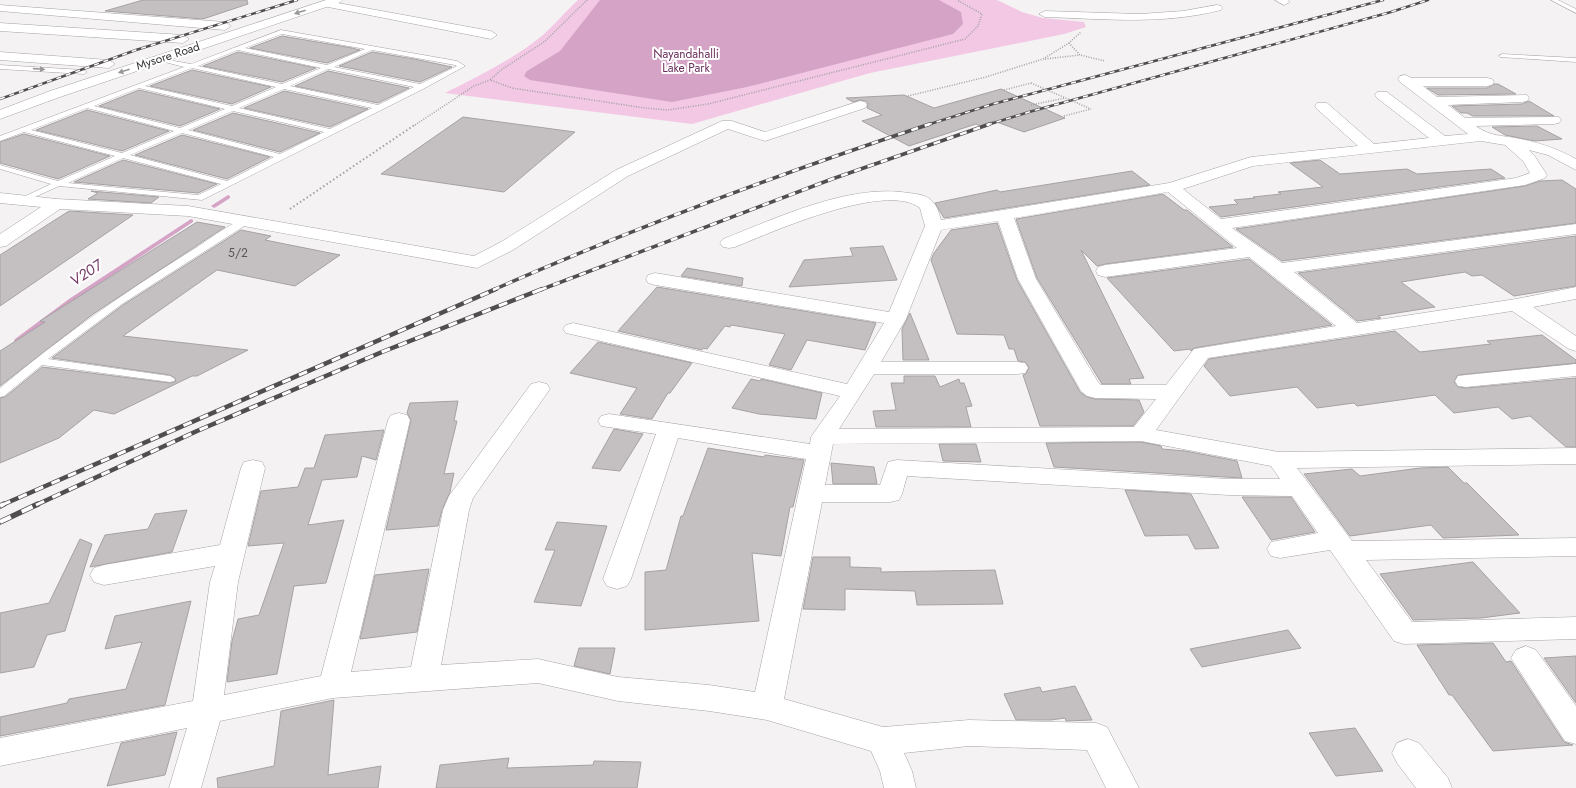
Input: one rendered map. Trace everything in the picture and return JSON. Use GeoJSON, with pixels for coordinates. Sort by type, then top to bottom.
{"type":"FeatureCollection","features":[{"type":"Feature","properties":{"kind":"main road","name":"Mysore Road"},"geometry":{"type":"LineString","coordinates":[[35,88],[303,0]]}},
{"type":"Feature","properties":{"kind":"main road"},"geometry":{"type":"LineString","coordinates":[[1045,14],[1140,16],[1183,14],[1218,8],[1207,0]]}},
{"type":"Feature","properties":{"kind":"main road","name":"Mysore Road"},"geometry":{"type":"LineString","coordinates":[[0,115],[55,94],[332,2]]}},
{"type":"Feature","properties":{"kind":"main road"},"geometry":{"type":"LineString","coordinates":[[332,2],[491,35]]}},
{"type":"Feature","properties":{"kind":"main road"},"geometry":{"type":"LineString","coordinates":[[0,8],[225,26]]}},
{"type":"Feature","properties":{"kind":"main road"},"geometry":{"type":"LineString","coordinates":[[1089,25],[1140,16]]}},
{"type":"Feature","properties":{"kind":"main road"},"geometry":{"type":"LineString","coordinates":[[0,27],[183,39]]}},
{"type":"Feature","properties":{"kind":"main road"},"geometry":{"type":"LineString","coordinates":[[44,41],[66,32]]}},
{"type":"Feature","properties":{"kind":"main road"},"geometry":{"type":"LineString","coordinates":[[3,62],[30,48]]}},
{"type":"Feature","properties":{"kind":"main road"},"geometry":{"type":"LineString","coordinates":[[3,62],[109,64]]}},
{"type":"Feature","properties":{"kind":"main road"},"geometry":{"type":"LineString","coordinates":[[1481,137],[1408,80],[1487,82]]}},
{"type":"Feature","properties":{"kind":"main road"},"geometry":{"type":"LineString","coordinates":[[1382,95],[1442,142]]}},
{"type":"Feature","properties":{"kind":"main road"},"geometry":{"type":"LineString","coordinates":[[1435,101],[1522,98]]}},
{"type":"Feature","properties":{"kind":"main road"},"geometry":{"type":"LineString","coordinates":[[0,198],[57,204],[188,211],[477,262],[507,246],[622,173],[727,124],[765,137],[860,105]]}},
{"type":"Feature","properties":{"kind":"main road"},"geometry":{"type":"LineString","coordinates":[[1322,106],[1371,149]]}},
{"type":"Feature","properties":{"kind":"main road"},"geometry":{"type":"LineString","coordinates":[[1462,122],[1554,120]]}},
{"type":"Feature","properties":{"kind":"main road"},"geometry":{"type":"LineString","coordinates":[[934,226],[1171,187],[1252,162],[1481,137],[1553,152],[1576,165]]}},
{"type":"Feature","properties":{"kind":"main road"},"geometry":{"type":"LineString","coordinates":[[1217,225],[1519,182],[1539,175],[1529,158],[1510,143]]}},
{"type":"Feature","properties":{"kind":"main road"},"geometry":{"type":"LineString","coordinates":[[1171,187],[1217,225],[1278,269],[1353,330]]}},
{"type":"Feature","properties":{"kind":"main road"},"geometry":{"type":"LineString","coordinates":[[728,243],[821,208],[858,199],[891,196],[909,197],[925,203],[930,210],[934,226],[896,319],[821,445],[767,707]]}},
{"type":"Feature","properties":{"kind":"main road"},"geometry":{"type":"LineString","coordinates":[[0,214],[21,200]]}},
{"type":"Feature","properties":{"kind":"main road"},"geometry":{"type":"LineString","coordinates":[[0,242],[57,204]]}},
{"type":"Feature","properties":{"kind":"main road"},"geometry":{"type":"LineString","coordinates":[[1004,214],[1026,279],[1089,386],[1094,391],[1105,392],[1172,392]]}},
{"type":"Feature","properties":{"kind":"main road"},"geometry":{"type":"LineString","coordinates":[[1278,269],[1576,229]]}},
{"type":"Feature","properties":{"kind":"main road"},"geometry":{"type":"LineString","coordinates":[[1105,271],[1251,250]]}},
{"type":"Feature","properties":{"kind":"main road"},"geometry":{"type":"LineString","coordinates":[[655,279],[896,319]]}},
{"type":"Feature","properties":{"kind":"main road"},"geometry":{"type":"LineString","coordinates":[[1141,434],[1201,353],[1516,304],[1576,293]]}},
{"type":"Feature","properties":{"kind":"main road"},"geometry":{"type":"LineString","coordinates":[[1516,304],[1576,345]]}},
{"type":"Feature","properties":{"kind":"main road"},"geometry":{"type":"LineString","coordinates":[[573,329],[853,392]]}},
{"type":"Feature","properties":{"kind":"main road"},"geometry":{"type":"LineString","coordinates":[[867,368],[1017,368]]}},
{"type":"Feature","properties":{"kind":"main road"},"geometry":{"type":"LineString","coordinates":[[1466,381],[1576,370]]}},
{"type":"Feature","properties":{"kind":"main road"},"geometry":{"type":"LineString","coordinates":[[424,678],[456,510],[461,496],[539,389]]}},
{"type":"Feature","properties":{"kind":"main road"},"geometry":{"type":"LineString","coordinates":[[333,686],[399,420]]}},
{"type":"Feature","properties":{"kind":"main road"},"geometry":{"type":"LineString","coordinates":[[609,421],[669,430],[821,445],[1141,434],[1279,460],[1576,456]]}},
{"type":"Feature","properties":{"kind":"main road"},"geometry":{"type":"LineString","coordinates":[[617,579],[669,430]]}},
{"type":"Feature","properties":{"kind":"main road"},"geometry":{"type":"LineString","coordinates":[[1279,460],[1404,633],[1576,628]]}},
{"type":"Feature","properties":{"kind":"main road"},"geometry":{"type":"LineString","coordinates":[[185,788],[207,712],[224,582],[253,468]]}},
{"type":"Feature","properties":{"kind":"main road"},"geometry":{"type":"LineString","coordinates":[[811,493],[890,494],[898,468],[1229,487],[1299,488]]}},
{"type":"Feature","properties":{"kind":"main road"},"geometry":{"type":"LineString","coordinates":[[1280,549],[1341,545],[1576,548]]}},
{"type":"Feature","properties":{"kind":"main road"},"geometry":{"type":"LineString","coordinates":[[104,575],[232,553]]}},
{"type":"Feature","properties":{"kind":"main road"},"geometry":{"type":"LineString","coordinates":[[1526,658],[1576,731]]}},
{"type":"Feature","properties":{"kind":"main road"},"geometry":{"type":"LineString","coordinates":[[0,752],[333,686],[424,678],[538,671],[618,689],[709,698],[767,707],[883,741],[969,733],[1096,737],[1123,788]]}},
{"type":"Feature","properties":{"kind":"main road"},"geometry":{"type":"LineString","coordinates":[[883,741],[896,771],[900,788]]}},
{"type":"Feature","properties":{"kind":"main road"},"geometry":{"type":"LineString","coordinates":[[1408,753],[1436,788]]}},
{"type":"Feature","properties":{"kind":"lane"},"geometry":{"type":"LineString","coordinates":[[1554,0],[1576,11]]}},
{"type":"Feature","properties":{"kind":"lane"},"geometry":{"type":"LineString","coordinates":[[0,139],[281,32],[374,47],[457,63],[462,66],[282,157],[226,183],[199,198],[60,184],[0,167]]}},
{"type":"Feature","properties":{"kind":"lane"},"geometry":{"type":"LineString","coordinates":[[21,200],[374,47]]}},
{"type":"Feature","properties":{"kind":"lane"},"geometry":{"type":"LineString","coordinates":[[236,48],[423,87]]}},
{"type":"Feature","properties":{"kind":"lane"},"geometry":{"type":"LineString","coordinates":[[1502,56],[1576,60]]}},
{"type":"Feature","properties":{"kind":"lane"},"geometry":{"type":"LineString","coordinates":[[159,59],[380,108]]}},
{"type":"Feature","properties":{"kind":"lane"},"geometry":{"type":"LineString","coordinates":[[3,62],[84,72]]}},
{"type":"Feature","properties":{"kind":"lane"},"geometry":{"type":"LineString","coordinates":[[137,86],[332,132]]}},
{"type":"Feature","properties":{"kind":"lane"},"geometry":{"type":"LineString","coordinates":[[86,106],[282,157]]}},
{"type":"Feature","properties":{"kind":"lane"},"geometry":{"type":"LineString","coordinates":[[24,130],[122,157],[226,183]]}},
{"type":"Feature","properties":{"kind":"lane"},"geometry":{"type":"LineString","coordinates":[[0,394],[38,361],[116,304],[246,221]]}},
{"type":"Feature","properties":{"kind":"lane"},"geometry":{"type":"LineString","coordinates":[[38,361],[170,379]]}},
{"type":"Feature","properties":{"kind":"path"},"geometry":{"type":"LineString","coordinates":[[266,225],[474,86],[490,80],[501,70],[544,42],[587,0]]}},
{"type":"Feature","properties":{"kind":"path"},"geometry":{"type":"LineString","coordinates":[[490,80],[512,88],[645,108],[668,110],[708,104],[965,39],[978,26],[982,14],[957,0]]}},
{"type":"Feature","properties":{"kind":"path"},"geometry":{"type":"LineString","coordinates":[[1043,59],[1069,43],[1089,25]]}},
{"type":"Feature","properties":{"kind":"path"},"geometry":{"type":"LineString","coordinates":[[1069,43],[1080,55]]}},
{"type":"Feature","properties":{"kind":"path"},"geometry":{"type":"LineString","coordinates":[[908,96],[986,77],[1043,59],[1080,55],[1105,61]]}},
{"type":"Feature","properties":{"kind":"path"},"geometry":{"type":"LineString","coordinates":[[1004,90],[1031,83],[1091,109],[1064,116]]}},
{"type":"Feature","properties":{"kind":"path"},"geometry":{"type":"LineString","coordinates":[[1031,105],[1065,98]]}},
{"type":"Feature","properties":{"kind":"green space","name":"Nayandahalli Lake Park"},"geometry":{"type":"Polygon","coordinates":[[[578,0],[997,0],[1022,12],[1043,18],[1084,22],[1086,27],[1064,34],[870,73],[692,124],[445,93],[496,67],[532,44],[578,0]]]}},
{"type":"Feature","properties":{"kind":"shaded area","name":"Nayandahalli Lake Park"},"geometry":{"type":"Polygon","coordinates":[[[600,0],[939,0],[961,12],[963,24],[953,34],[747,87],[672,102],[530,80],[524,76],[527,71],[560,51],[600,0]]]}},
{"type":"Feature","properties":{"kind":"building"},"geometry":{"type":"Polygon","coordinates":[[[143,0],[247,0],[248,4],[203,19],[105,11],[143,0]]]}},
{"type":"Feature","properties":{"kind":"building"},"geometry":{"type":"Polygon","coordinates":[[[282,36],[360,50],[327,63],[250,48],[282,36]]]}},
{"type":"Feature","properties":{"kind":"building"},"geometry":{"type":"Polygon","coordinates":[[[238,52],[316,68],[282,82],[203,66],[238,52]]]}},
{"type":"Feature","properties":{"kind":"building"},"geometry":{"type":"Polygon","coordinates":[[[372,52],[452,67],[420,82],[339,66],[372,52]]]}},
{"type":"Feature","properties":{"kind":"building"},"geometry":{"type":"Polygon","coordinates":[[[192,70],[271,87],[232,104],[150,86],[192,70]]]}},
{"type":"Feature","properties":{"kind":"building"},"geometry":{"type":"Polygon","coordinates":[[[328,71],[409,88],[378,103],[295,86],[328,71]]]}},
{"type":"Feature","properties":{"kind":"building"},"geometry":{"type":"Polygon","coordinates":[[[1494,84],[1498,84],[1516,94],[1438,95],[1427,88],[1487,88],[1494,84]]]}},
{"type":"Feature","properties":{"kind":"building"},"geometry":{"type":"Polygon","coordinates":[[[1001,89],[1065,118],[1024,132],[994,121],[980,126],[976,124],[909,146],[862,121],[882,115],[867,108],[868,104],[866,101],[860,100],[853,102],[846,98],[904,95],[934,108],[1001,89]]]}},
{"type":"Feature","properties":{"kind":"building"},"geometry":{"type":"Polygon","coordinates":[[[139,90],[220,109],[180,126],[99,106],[139,90]]]}},
{"type":"Feature","properties":{"kind":"building"},"geometry":{"type":"Polygon","coordinates":[[[284,91],[368,109],[330,127],[244,108],[284,91]]]}},
{"type":"Feature","properties":{"kind":"building"},"geometry":{"type":"Polygon","coordinates":[[[1529,101],[1554,116],[1473,116],[1467,113],[1461,113],[1452,106],[1522,104],[1529,101]]]}},
{"type":"Feature","properties":{"kind":"building"},"geometry":{"type":"Polygon","coordinates":[[[87,110],[169,131],[122,151],[36,130],[87,110]]]}},
{"type":"Feature","properties":{"kind":"building"},"geometry":{"type":"Polygon","coordinates":[[[233,113],[320,133],[280,152],[193,130],[233,113]]]}},
{"type":"Feature","properties":{"kind":"building"},"geometry":{"type":"Polygon","coordinates":[[[463,117],[575,132],[504,192],[381,174],[463,117]]]}},
{"type":"Feature","properties":{"kind":"building"},"geometry":{"type":"Polygon","coordinates":[[[1537,126],[1562,139],[1535,141],[1505,135],[1492,127],[1537,126]]]}},
{"type":"Feature","properties":{"kind":"building"},"geometry":{"type":"Polygon","coordinates":[[[24,134],[110,156],[58,179],[0,163],[0,142],[24,134]]]}},
{"type":"Feature","properties":{"kind":"building"},"geometry":{"type":"Polygon","coordinates":[[[182,135],[270,157],[227,179],[135,155],[182,135]]]}},
{"type":"Feature","properties":{"kind":"building"},"geometry":{"type":"Polygon","coordinates":[[[123,160],[217,184],[198,193],[74,182],[123,160]]]}},
{"type":"Feature","properties":{"kind":"building"},"geometry":{"type":"Polygon","coordinates":[[[1320,160],[1340,174],[1407,169],[1417,174],[1491,169],[1505,178],[1221,217],[1209,207],[1238,204],[1234,200],[1281,194],[1278,192],[1323,187],[1290,163],[1320,160]]]}},
{"type":"Feature","properties":{"kind":"building"},"geometry":{"type":"Polygon","coordinates":[[[1132,171],[1150,185],[944,218],[935,203],[997,190],[1000,192],[1132,171]]]}},
{"type":"Feature","properties":{"kind":"building"},"geometry":{"type":"Polygon","coordinates":[[[1562,180],[1576,189],[1576,223],[1282,261],[1236,229],[1525,186],[1540,181],[1562,180]]]}},
{"type":"Feature","properties":{"kind":"building"},"geometry":{"type":"Polygon","coordinates":[[[91,191],[159,197],[151,203],[88,199],[98,193],[91,191]]]}},
{"type":"Feature","properties":{"kind":"building"},"geometry":{"type":"Polygon","coordinates":[[[1163,194],[1184,210],[1187,210],[1233,247],[1097,266],[1081,250],[1144,378],[1129,379],[1131,384],[1102,384],[1037,278],[1016,219],[1163,194]]]}},
{"type":"Feature","properties":{"kind":"building"},"geometry":{"type":"Polygon","coordinates":[[[69,211],[133,215],[0,306],[0,255],[69,211]]]}},
{"type":"Feature","properties":{"kind":"building"},"geometry":{"type":"Polygon","coordinates":[[[197,222],[225,227],[93,314],[0,386],[0,351],[45,322],[40,321],[197,222]]]}},
{"type":"Feature","properties":{"kind":"building"},"geometry":{"type":"Polygon","coordinates":[[[997,223],[1017,280],[1080,392],[1087,397],[1095,399],[1139,400],[1144,412],[1133,426],[1040,426],[1023,375],[1026,374],[1029,367],[1025,362],[1018,361],[1014,349],[1009,349],[1004,335],[957,334],[931,260],[934,253],[951,230],[997,223]]]}},
{"type":"Feature","properties":{"kind":"building"},"geometry":{"type":"Polygon","coordinates":[[[241,230],[271,236],[265,240],[340,255],[295,286],[217,270],[123,336],[248,350],[197,376],[192,376],[114,414],[94,410],[59,438],[0,463],[0,398],[5,397],[42,367],[170,383],[175,382],[176,379],[170,375],[52,358],[123,305],[241,230]]]}},
{"type":"Feature","properties":{"kind":"building"},"geometry":{"type":"Polygon","coordinates":[[[1576,236],[1576,286],[1514,296],[1482,275],[1472,276],[1465,272],[1401,282],[1435,307],[1378,316],[1381,318],[1357,321],[1298,273],[1576,236]]]}},
{"type":"Feature","properties":{"kind":"building"},"geometry":{"type":"Polygon","coordinates":[[[883,246],[897,280],[789,287],[804,260],[853,256],[850,248],[883,246]]]}},
{"type":"Feature","properties":{"kind":"building"},"geometry":{"type":"Polygon","coordinates":[[[1249,259],[1332,325],[1194,348],[1191,351],[1190,349],[1174,351],[1107,278],[1249,259]]]}},
{"type":"Feature","properties":{"kind":"building"},"geometry":{"type":"Polygon","coordinates":[[[687,268],[743,278],[742,286],[681,276],[687,268]]]}},
{"type":"Feature","properties":{"kind":"building"},"geometry":{"type":"Polygon","coordinates":[[[657,287],[876,323],[865,350],[807,340],[791,370],[769,365],[785,334],[731,325],[730,327],[725,326],[707,349],[703,348],[702,350],[618,331],[657,287]]]}},
{"type":"Feature","properties":{"kind":"building"},"geometry":{"type":"Polygon","coordinates":[[[910,313],[929,360],[903,360],[902,329],[910,313]]]}},
{"type":"Feature","properties":{"kind":"building"},"geometry":{"type":"Polygon","coordinates":[[[1395,331],[1420,352],[1491,344],[1487,341],[1542,335],[1576,360],[1576,363],[1458,375],[1454,382],[1458,387],[1466,388],[1576,378],[1576,447],[1566,447],[1530,416],[1512,419],[1498,407],[1454,413],[1435,395],[1357,406],[1354,403],[1317,408],[1297,387],[1230,396],[1204,366],[1209,359],[1395,331]]]}},
{"type":"Feature","properties":{"kind":"building"},"geometry":{"type":"Polygon","coordinates":[[[598,342],[692,363],[670,393],[668,393],[652,419],[620,414],[637,388],[570,373],[598,342]]]}},
{"type":"Feature","properties":{"kind":"building"},"geometry":{"type":"Polygon","coordinates":[[[904,376],[935,376],[940,387],[959,379],[960,383],[964,383],[972,406],[966,407],[971,427],[876,427],[873,411],[896,410],[891,383],[904,383],[904,376]]]}},
{"type":"Feature","properties":{"kind":"building"},"geometry":{"type":"Polygon","coordinates":[[[751,379],[760,381],[761,379],[822,393],[816,419],[759,414],[732,408],[751,379]]]}},
{"type":"Feature","properties":{"kind":"building"},"geometry":{"type":"Polygon","coordinates":[[[458,401],[454,421],[457,421],[444,474],[454,473],[450,492],[442,510],[438,526],[386,530],[411,420],[407,413],[410,403],[458,401]]]}},
{"type":"Feature","properties":{"kind":"building"},"geometry":{"type":"Polygon","coordinates":[[[614,429],[643,434],[620,471],[592,468],[614,429]]]}},
{"type":"Feature","properties":{"kind":"building"},"geometry":{"type":"Polygon","coordinates":[[[384,430],[376,460],[362,456],[357,477],[322,480],[308,525],[344,520],[326,583],[294,586],[277,674],[227,682],[232,641],[238,619],[259,615],[284,543],[248,546],[261,491],[298,487],[305,468],[314,468],[325,435],[384,430]]]}},
{"type":"Feature","properties":{"kind":"building"},"geometry":{"type":"Polygon","coordinates":[[[1141,442],[1161,446],[1162,449],[1185,451],[1237,461],[1242,478],[1054,467],[1046,443],[1141,442]]]}},
{"type":"Feature","properties":{"kind":"building"},"geometry":{"type":"Polygon","coordinates":[[[939,444],[976,444],[981,462],[943,461],[939,444]]]}},
{"type":"Feature","properties":{"kind":"building"},"geometry":{"type":"Polygon","coordinates":[[[708,448],[764,457],[765,455],[804,460],[793,507],[790,507],[781,556],[752,553],[759,621],[645,630],[645,572],[666,570],[681,516],[683,516],[708,448]]]}},
{"type":"Feature","properties":{"kind":"building"},"geometry":{"type":"Polygon","coordinates":[[[831,463],[874,467],[877,484],[833,484],[831,463]]]}},
{"type":"Feature","properties":{"kind":"building"},"geometry":{"type":"Polygon","coordinates":[[[1448,467],[1464,483],[1467,483],[1519,535],[1443,538],[1431,525],[1350,536],[1304,474],[1352,469],[1360,476],[1420,468],[1448,467]]]}},
{"type":"Feature","properties":{"kind":"building"},"geometry":{"type":"Polygon","coordinates":[[[1125,490],[1191,494],[1219,548],[1195,549],[1188,535],[1145,536],[1125,490]]]}},
{"type":"Feature","properties":{"kind":"building"},"geometry":{"type":"Polygon","coordinates":[[[1242,497],[1291,497],[1315,532],[1271,540],[1242,497]]]}},
{"type":"Feature","properties":{"kind":"building"},"geometry":{"type":"Polygon","coordinates":[[[187,510],[172,552],[90,567],[105,535],[148,529],[155,514],[187,510]]]}},
{"type":"Feature","properties":{"kind":"building"},"geometry":{"type":"Polygon","coordinates":[[[557,522],[607,526],[581,606],[534,602],[555,550],[545,550],[557,522]]]}},
{"type":"Feature","properties":{"kind":"building"},"geometry":{"type":"Polygon","coordinates":[[[80,539],[92,544],[65,631],[47,635],[34,667],[0,673],[0,613],[49,603],[80,539]]]}},
{"type":"Feature","properties":{"kind":"building"},"geometry":{"type":"Polygon","coordinates":[[[813,557],[850,557],[850,567],[881,568],[881,572],[995,570],[1003,604],[917,605],[915,591],[845,589],[845,610],[803,609],[813,557]]]}},
{"type":"Feature","properties":{"kind":"building"},"geometry":{"type":"Polygon","coordinates":[[[1473,562],[1520,613],[1481,618],[1413,620],[1380,574],[1473,562]]]}},
{"type":"Feature","properties":{"kind":"building"},"geometry":{"type":"Polygon","coordinates":[[[429,569],[417,632],[360,639],[375,575],[429,569]]]}},
{"type":"Feature","properties":{"kind":"building"},"geometry":{"type":"Polygon","coordinates":[[[191,601],[165,705],[0,736],[0,717],[67,703],[69,699],[126,689],[142,642],[105,649],[115,616],[191,601]]]}},
{"type":"Feature","properties":{"kind":"building"},"geometry":{"type":"Polygon","coordinates":[[[1288,630],[1301,648],[1202,667],[1190,649],[1288,630]]]}},
{"type":"Feature","properties":{"kind":"building"},"geometry":{"type":"Polygon","coordinates":[[[1493,643],[1506,662],[1511,661],[1564,742],[1573,745],[1493,751],[1452,695],[1449,695],[1417,645],[1493,643]]]}},
{"type":"Feature","properties":{"kind":"building"},"geometry":{"type":"Polygon","coordinates":[[[579,648],[615,648],[610,674],[574,666],[579,648]]]}},
{"type":"Feature","properties":{"kind":"building"},"geometry":{"type":"Polygon","coordinates":[[[1576,656],[1576,703],[1544,658],[1576,656]]]}},
{"type":"Feature","properties":{"kind":"building"},"geometry":{"type":"Polygon","coordinates":[[[1075,686],[1092,720],[1066,721],[1065,718],[1051,720],[1016,720],[1004,694],[1040,687],[1042,692],[1075,686]]]}},
{"type":"Feature","properties":{"kind":"building"},"geometry":{"type":"Polygon","coordinates":[[[334,700],[328,775],[381,766],[378,788],[218,788],[217,778],[274,766],[281,711],[334,700]]]}},
{"type":"Feature","properties":{"kind":"building"},"geometry":{"type":"Polygon","coordinates":[[[1355,728],[1383,771],[1336,776],[1309,733],[1355,728]]]}},
{"type":"Feature","properties":{"kind":"building"},"geometry":{"type":"Polygon","coordinates":[[[177,732],[165,775],[107,786],[121,743],[177,732]]]}},
{"type":"Feature","properties":{"kind":"building"},"geometry":{"type":"Polygon","coordinates":[[[509,758],[507,768],[593,765],[594,761],[641,762],[637,788],[436,788],[440,765],[509,758]]]}},
{"type":"Feature","properties":{"kind":"waterway","name":"V207"},"geometry":{"type":"LineString","coordinates":[[214,206],[228,197]]}},
{"type":"Feature","properties":{"kind":"waterway","name":"V207"},"geometry":{"type":"LineString","coordinates":[[18,341],[71,300],[191,221]]}},
{"type":"Feature","properties":{"kind":"railway"},"geometry":{"type":"LineString","coordinates":[[0,99],[136,50],[297,0]]}},
{"type":"Feature","properties":{"kind":"railway"},"geometry":{"type":"LineString","coordinates":[[928,125],[993,104],[1383,0]]}},
{"type":"Feature","properties":{"kind":"railway"},"geometry":{"type":"LineString","coordinates":[[988,125],[1391,12],[1428,0]]}},
{"type":"Feature","properties":{"kind":"railway"},"geometry":{"type":"LineString","coordinates":[[493,290],[601,244],[764,181],[928,125]]}},
{"type":"Feature","properties":{"kind":"railway"},"geometry":{"type":"LineString","coordinates":[[540,290],[832,179],[988,125]]}},
{"type":"Feature","properties":{"kind":"railway"},"geometry":{"type":"LineString","coordinates":[[2,505],[496,289]]}},
{"type":"Feature","properties":{"kind":"railway"},"geometry":{"type":"LineString","coordinates":[[36,505],[197,431],[382,352],[542,289]]}},
{"type":"Feature","properties":{"kind":"railway"},"geometry":{"type":"LineString","coordinates":[[0,522],[38,504]]}}]}
